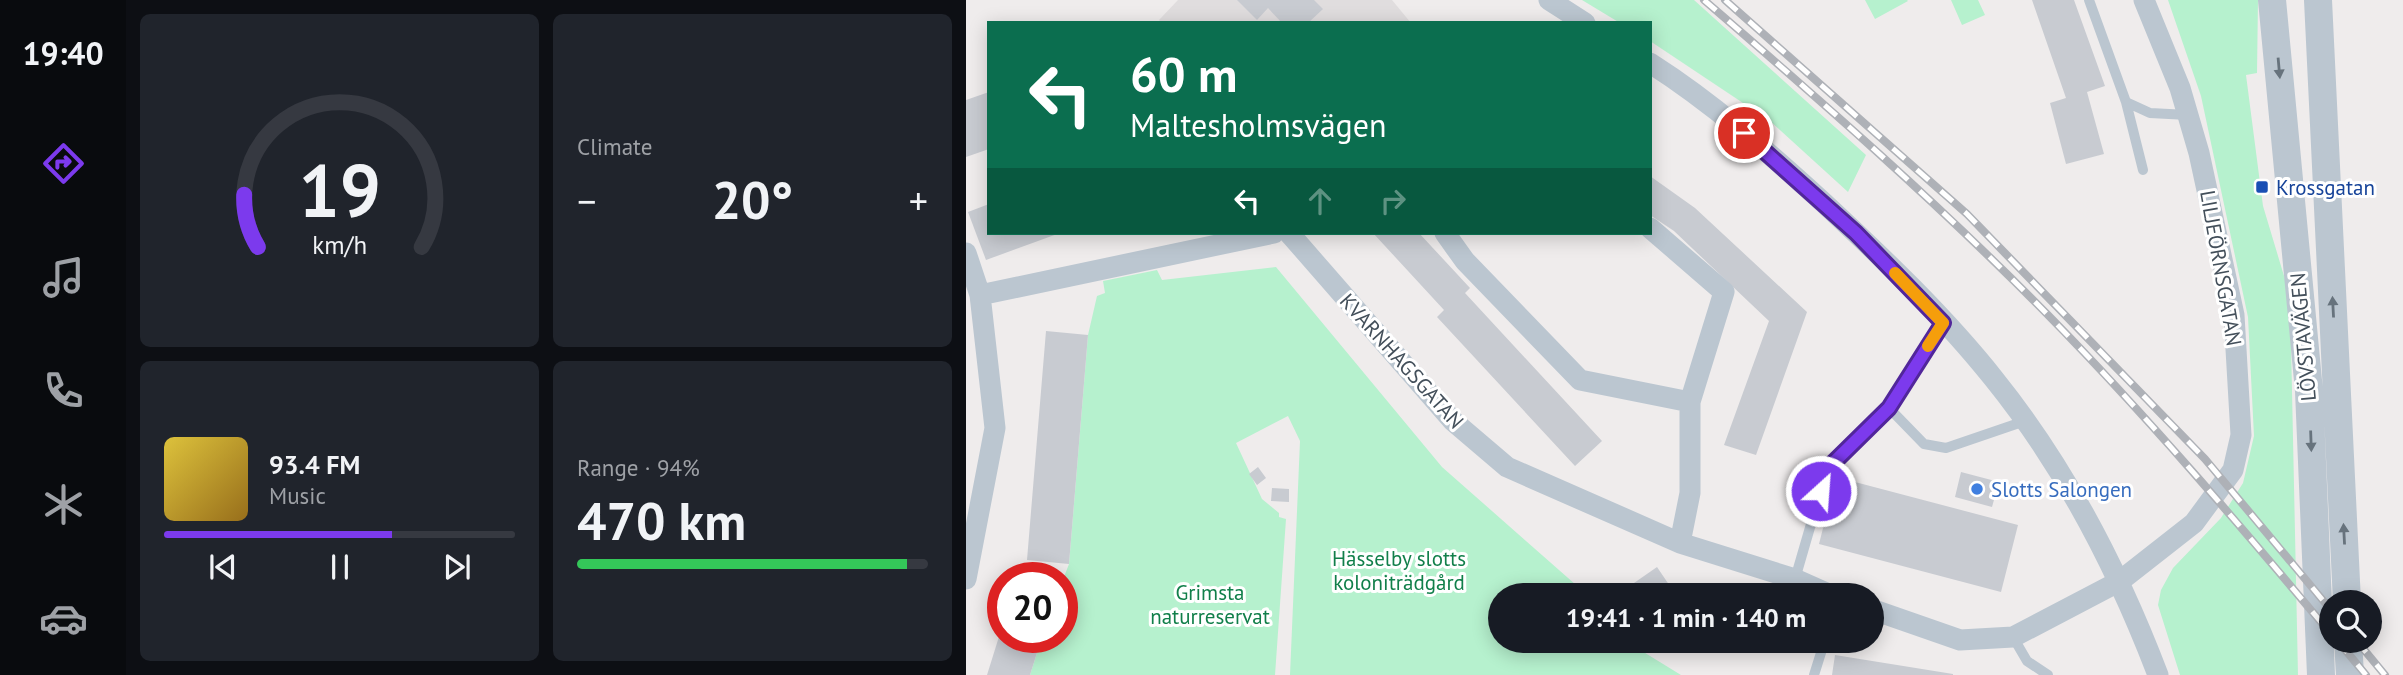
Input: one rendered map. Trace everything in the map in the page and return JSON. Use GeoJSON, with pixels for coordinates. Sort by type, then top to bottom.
{"type":"FeatureCollection","features":[{"type":"Feature","properties":{"kind":"street"},"geometry":{"type":"LineString","coordinates":[[1549,0],[1582,21]]}},
{"type":"Feature","properties":{"kind":"street","name":"LILJEÖRNSGATAN"},"geometry":{"type":"LineString","coordinates":[[2120,581],[2194,523],[2233,470],[2241,435],[2234,315],[2189,115],[2144,0]]}},
{"type":"Feature","properties":{"kind":"street","name":"LÖVSTAVÄGEN"},"geometry":{"type":"LineString","coordinates":[[2272,0],[2309,391],[2321,675]]}},
{"type":"Feature","properties":{"kind":"street","name":"LÖVSTAVÄGEN"},"geometry":{"type":"LineString","coordinates":[[2318,0],[2346,590]]}},
{"type":"Feature","properties":{"kind":"street"},"geometry":{"type":"LineString","coordinates":[[1652,64],[1679,82],[1765,150],[1856,233],[1994,378],[2070,490],[2120,581],[2158,675]]}},
{"type":"Feature","properties":{"kind":"street"},"geometry":{"type":"LineString","coordinates":[[1652,230],[1724,292],[1690,402],[1690,494],[1681,543]]}},
{"type":"Feature","properties":{"kind":"street"},"geometry":{"type":"LineString","coordinates":[[980,295],[1265,235]]}},
{"type":"Feature","properties":{"kind":"street","name":"KVARNHAGSGATAN"},"geometry":{"type":"LineString","coordinates":[[1291,235],[1453,421],[1507,467],[1681,543],[1804,583]]}},
{"type":"Feature","properties":{"kind":"street"},"geometry":{"type":"LineString","coordinates":[[1447,235],[1465,261],[1580,380],[1690,402]]}},
{"type":"Feature","properties":{"kind":"street"},"geometry":{"type":"LineString","coordinates":[[966,253],[980,295],[995,428],[966,579]]}},
{"type":"Feature","properties":{"kind":"street"},"geometry":{"type":"LineString","coordinates":[[1884,614],[1960,640],[2013,637],[2120,581]]}},
{"type":"Feature","properties":{"kind":"street"},"geometry":{"type":"LineString","coordinates":[[2349,653],[2350,675]]}},
{"type":"Feature","properties":{"kind":"lane"},"geometry":{"type":"LineString","coordinates":[[2089,0],[2126,102],[2143,170]]}},
{"type":"Feature","properties":{"kind":"lane"},"geometry":{"type":"LineString","coordinates":[[2126,102],[2150,113],[2189,115]]}},
{"type":"Feature","properties":{"kind":"lane"},"geometry":{"type":"LineString","coordinates":[[1795,579],[1827,469],[1889,408],[1943,323]]}},
{"type":"Feature","properties":{"kind":"lane"},"geometry":{"type":"LineString","coordinates":[[1889,408],[1924,444],[1946,448],[2025,421]]}},
{"type":"Feature","properties":{"kind":"lane"},"geometry":{"type":"LineString","coordinates":[[2013,637],[2027,661],[2048,675]]}},
{"type":"Feature","properties":{"kind":"lane"},"geometry":{"type":"LineString","coordinates":[[1814,675],[1821,653]]}},
{"type":"Feature","properties":{"kind":"shaded area"},"geometry":{"type":"Polygon","coordinates":[[[1178,0],[1392,0],[1409,21],[1160,21],[1178,0]]]}},
{"type":"Feature","properties":{"kind":"green space"},"geometry":{"type":"Polygon","coordinates":[[[1582,0],[1694,0],[1866,155],[1848,192],[1770,121],[1652,42],[1652,21],[1617,21],[1582,0]]]}},
{"type":"Feature","properties":{"kind":"green space"},"geometry":{"type":"Polygon","coordinates":[[[1865,0],[1907,0],[1908,1],[1875,19],[1865,0]]]}},
{"type":"Feature","properties":{"kind":"green space"},"geometry":{"type":"Polygon","coordinates":[[[1951,0],[1978,0],[1985,15],[1962,25],[1951,0]]]}},
{"type":"Feature","properties":{"kind":"green space"},"geometry":{"type":"Polygon","coordinates":[[[2168,0],[2258,0],[2257,73],[2246,75],[2263,206],[2290,296],[2298,675],[2180,675],[2158,605],[2161,590],[2173,568],[2221,518],[2243,483],[2254,436],[2248,317],[2201,96],[2168,0]]]}},
{"type":"Feature","properties":{"kind":"green space"},"geometry":{"type":"Polygon","coordinates":[[[1276,267],[1442,467],[1574,583],[1488,583],[1488,653],[1645,653],[1681,675],[1290,675],[1300,441],[1288,416],[1236,443],[1262,499],[1279,513],[1279,517],[1286,519],[1275,675],[1030,675],[1037,653],[1078,653],[1078,562],[1069,562],[1088,335],[1097,296],[1105,293],[1103,281],[1157,270],[1162,280],[1276,267]]]}},
{"type":"Feature","properties":{"kind":"building"},"geometry":{"type":"Polygon","coordinates":[[[1237,0],[1314,0],[1323,9],[1310,21],[1280,21],[1268,8],[1257,20],[1237,0]]]}},
{"type":"Feature","properties":{"kind":"building"},"geometry":{"type":"Polygon","coordinates":[[[2032,0],[2074,0],[2105,86],[2087,92],[2104,154],[2066,164],[2050,103],[2066,98],[2032,0]]]}},
{"type":"Feature","properties":{"kind":"building"},"geometry":{"type":"Polygon","coordinates":[[[987,93],[987,150],[966,157],[966,100],[987,93]]]}},
{"type":"Feature","properties":{"kind":"building"},"geometry":{"type":"Polygon","coordinates":[[[1652,177],[1695,208],[1807,312],[1756,455],[1724,445],[1769,321],[1674,231],[1652,216],[1652,177]]]}},
{"type":"Feature","properties":{"kind":"building"},"geometry":{"type":"Polygon","coordinates":[[[987,205],[987,235],[1055,235],[986,260],[968,212],[987,205]]]}},
{"type":"Feature","properties":{"kind":"building"},"geometry":{"type":"Polygon","coordinates":[[[1375,235],[1421,235],[1470,288],[1465,293],[1602,441],[1575,466],[1437,317],[1444,310],[1375,235]]]}},
{"type":"Feature","properties":{"kind":"building"},"geometry":{"type":"Polygon","coordinates":[[[1046,331],[1088,335],[1069,562],[1027,560],[1046,331]]]}},
{"type":"Feature","properties":{"kind":"building"},"geometry":{"type":"Polygon","coordinates":[[[1258,467],[1266,478],[1257,485],[1249,474],[1258,467]]]}},
{"type":"Feature","properties":{"kind":"building","name":"Slotts Salongen"},"geometry":{"type":"Polygon","coordinates":[[[1961,472],[1999,482],[1992,507],[1955,497],[1961,472]]]}},
{"type":"Feature","properties":{"kind":"building"},"geometry":{"type":"Polygon","coordinates":[[[1836,477],[2018,525],[2001,592],[1819,544],[1836,477]]]}},
{"type":"Feature","properties":{"kind":"building"},"geometry":{"type":"Polygon","coordinates":[[[1272,488],[1289,489],[1289,502],[1271,501],[1272,488]]]}},
{"type":"Feature","properties":{"kind":"building"},"geometry":{"type":"Polygon","coordinates":[[[1657,567],[1668,583],[1634,583],[1657,567]]]}},
{"type":"Feature","properties":{"kind":"building"},"geometry":{"type":"Polygon","coordinates":[[[994,653],[1037,653],[1030,675],[987,675],[994,653]]]}},
{"type":"Feature","properties":{"kind":"building"},"geometry":{"type":"Polygon","coordinates":[[[1835,655],[1953,674],[1953,675],[1832,675],[1835,655]]]}},
{"type":"Feature","properties":{"kind":"railway"},"geometry":{"type":"LineString","coordinates":[[1704,0],[1921,192],[2047,314],[2192,471],[2319,620]]}},
{"type":"Feature","properties":{"kind":"railway"},"geometry":{"type":"LineString","coordinates":[[1725,0],[1967,214],[2205,459],[2319,596]]}},
{"type":"Feature","properties":{"kind":"railway"},"geometry":{"type":"LineString","coordinates":[[2348,653],[2366,675]]}},
{"type":"Feature","properties":{"kind":"railway"},"geometry":{"type":"LineString","coordinates":[[2367,653],[2385,675]]}},
{"type":"Feature","properties":{"kind":"slow traffic"},"geometry":{"type":"LineString","coordinates":[[1895,273],[1943,323],[1928,346]]}},
{"type":"Feature","properties":{"kind":"place","name":"Krossgatan"},"geometry":{"type":"Point","coordinates":[2262,187]}},
{"type":"Feature","properties":{"kind":"place","name":"Slotts Salongen"},"geometry":{"type":"Point","coordinates":[1977,489]}},
{"type":"Feature","properties":{"kind":"route"},"geometry":{"type":"LineString","coordinates":[[1744,133],[1856,233],[1943,323],[1889,408],[1827,469],[1821,491]]}},
{"type":"Feature","properties":{"kind":"park label","name":"Hässelby slotts koloniträdgård"},"geometry":{"type":"Point","coordinates":[1399,570]}},
{"type":"Feature","properties":{"kind":"park label","name":"Grimsta naturreservat"},"geometry":{"type":"Point","coordinates":[1210,604]}}]}
